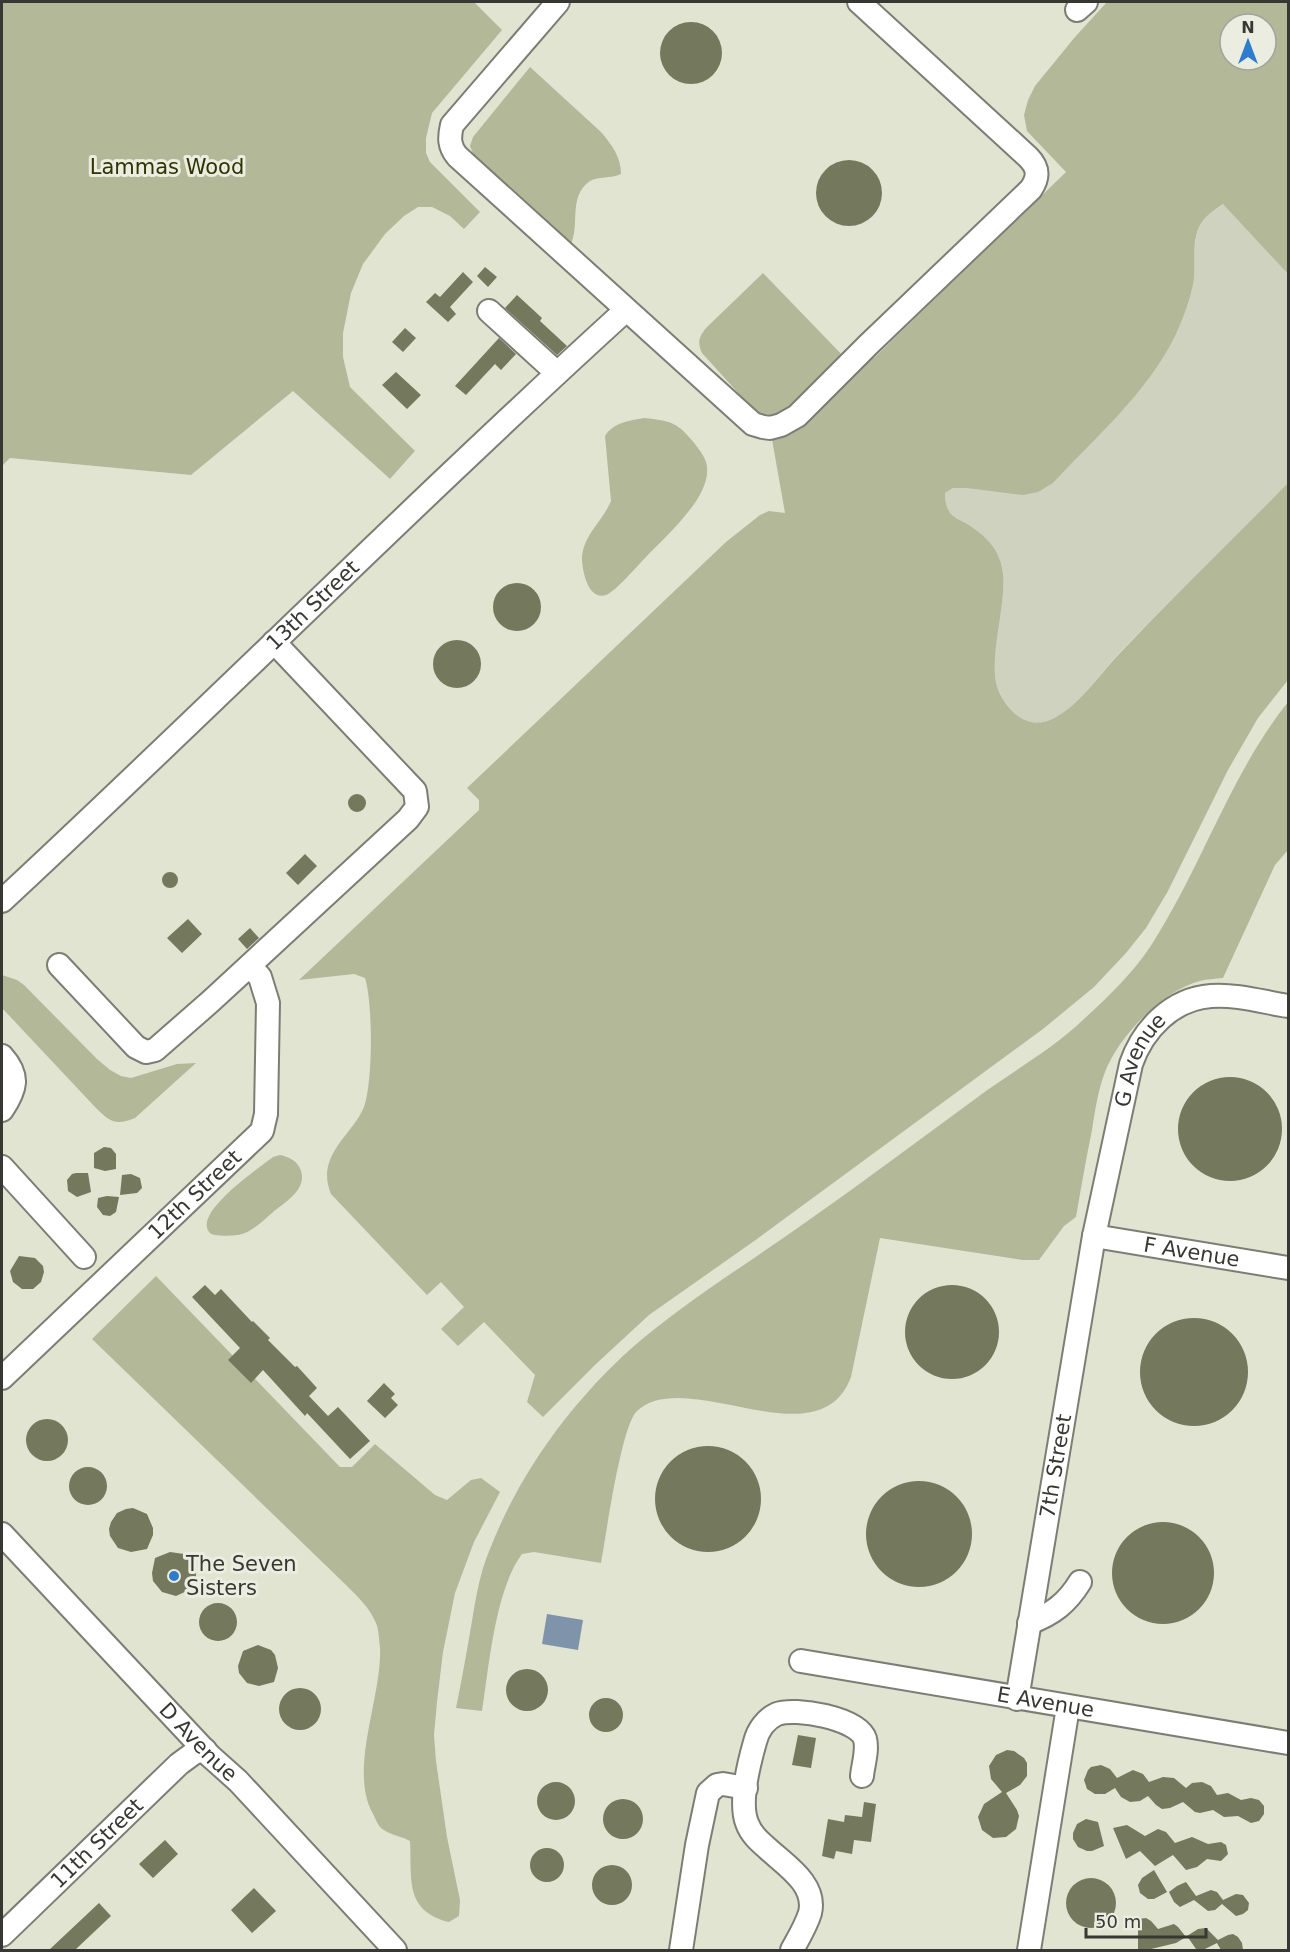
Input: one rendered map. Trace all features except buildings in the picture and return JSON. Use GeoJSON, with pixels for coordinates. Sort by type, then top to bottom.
{"type":"FeatureCollection","features":[{"type":"Feature","properties":{"kind":"lane"},"geometry":{"type":"LineString","coordinates":[[558,2],[452,125],[449,141],[451,148],[457,156],[753,424],[763,427],[781,425],[797,416],[1031,189],[1038,176],[1034,163],[859,2]]}},
{"type":"Feature","properties":{"kind":"lane","name":"13th Street"},"geometry":{"type":"LineString","coordinates":[[2,901],[626,310]]}},
{"type":"Feature","properties":{"kind":"lane"},"geometry":{"type":"LineString","coordinates":[[489,311],[557,373]]}},
{"type":"Feature","properties":{"kind":"lane"},"geometry":{"type":"LineString","coordinates":[[59,965],[136,1047],[147,1052],[155,1050],[250,966],[408,819],[417,807],[415,791],[274,642]]}},
{"type":"Feature","properties":{"kind":"lane","name":"12th Street"},"geometry":{"type":"LineString","coordinates":[[2,1378],[262,1131],[267,1114],[268,1003],[260,977],[250,966]]}},
{"type":"Feature","properties":{"kind":"lane","name":"G Avenue"},"geometry":{"type":"LineString","coordinates":[[1094,1236],[1131,1064],[1139,1045],[1151,1027],[1179,1005],[1209,996],[1235,997],[1288,1006]]}},
{"type":"Feature","properties":{"kind":"lane"},"geometry":{"type":"LineString","coordinates":[[2,1056],[14,1077],[13,1091],[2,1110]]}},
{"type":"Feature","properties":{"kind":"lane"},"geometry":{"type":"LineString","coordinates":[[2,1167],[84,1257]]}},
{"type":"Feature","properties":{"kind":"lane","name":"F Avenue"},"geometry":{"type":"LineString","coordinates":[[1094,1236],[1288,1268]]}},
{"type":"Feature","properties":{"kind":"lane","name":"7th Street"},"geometry":{"type":"LineString","coordinates":[[1017,1699],[1094,1236]]}},
{"type":"Feature","properties":{"kind":"lane","name":"D Avenue"},"geometry":{"type":"LineString","coordinates":[[2,1534],[199,1752],[238,1781],[395,1950]]}},
{"type":"Feature","properties":{"kind":"lane"},"geometry":{"type":"LineString","coordinates":[[1029,1623],[1056,1611],[1071,1597],[1080,1582]]}},
{"type":"Feature","properties":{"kind":"lane","name":"E Avenue"},"geometry":{"type":"LineString","coordinates":[[801,1661],[1288,1743]]}},
{"type":"Feature","properties":{"kind":"lane"},"geometry":{"type":"LineString","coordinates":[[1029,1950],[1068,1707]]}},
{"type":"Feature","properties":{"kind":"lane"},"geometry":{"type":"LineString","coordinates":[[792,1950],[807,1921],[811,1906],[810,1898],[803,1882],[751,1832],[745,1817],[746,1788],[758,1733],[772,1717],[785,1712],[838,1719],[856,1727],[861,1732],[866,1744],[862,1776]]}},
{"type":"Feature","properties":{"kind":"lane","name":"11th Street"},"geometry":{"type":"LineString","coordinates":[[2,1935],[179,1764],[199,1752]]}},
{"type":"Feature","properties":{"kind":"lane"},"geometry":{"type":"LineString","coordinates":[[681,1950],[697,1845],[708,1793],[717,1785],[746,1788]]}},
{"type":"Feature","properties":{"kind":"shaded area"},"geometry":{"type":"Polygon","coordinates":[[[356,2],[1172,2],[1288,239],[1288,1950],[2,1950],[2,466],[10,458],[191,475],[293,390],[390,479],[415,452],[350,387],[279,310],[356,2]]]}},
{"type":"Feature","properties":{"kind":"shaded area"},"geometry":{"type":"Polygon","coordinates":[[[1224,204],[1288,274],[1288,483],[1118,654],[1078,700],[1050,720],[1027,721],[1009,707],[996,681],[995,652],[1003,586],[1003,572],[999,556],[986,538],[951,514],[946,504],[945,493],[953,488],[1053,483],[1135,395],[1163,356],[1175,335],[1193,286],[1195,245],[1200,225],[1210,213],[1224,204]]]}},
{"type":"Feature","properties":{"kind":"green space","name":"Lammas Wood"},"geometry":{"type":"Polygon","coordinates":[[[2,2],[474,2],[502,30],[432,113],[426,138],[426,153],[430,162],[480,212],[464,229],[450,216],[432,207],[418,207],[404,216],[385,234],[363,264],[351,293],[343,333],[343,357],[350,387],[415,451],[390,479],[293,391],[191,475],[10,458],[2,466],[2,2]]]}},
{"type":"Feature","properties":{"kind":"green space"},"geometry":{"type":"Polygon","coordinates":[[[1107,2],[1288,2],[1288,274],[1223,204],[1200,224],[1195,239],[1193,286],[1175,336],[1163,357],[1135,395],[1053,483],[1038,492],[1023,495],[967,488],[953,488],[945,493],[946,504],[951,514],[986,538],[1001,564],[1002,602],[995,652],[996,682],[1000,694],[1014,713],[1027,721],[1042,722],[1060,715],[1087,691],[1140,632],[1288,483],[1288,680],[1258,718],[1228,770],[1168,891],[1146,928],[1094,987],[1043,1029],[757,1239],[649,1315],[543,1417],[527,1402],[535,1375],[484,1322],[458,1346],[441,1329],[464,1307],[441,1282],[427,1295],[331,1194],[327,1176],[331,1157],[360,1116],[367,1095],[371,1042],[368,990],[365,978],[354,974],[299,980],[479,810],[479,800],[467,788],[726,542],[760,515],[769,511],[785,513],[770,428],[702,353],[700,340],[706,328],[763,273],[847,360],[862,364],[875,357],[1066,172],[1027,131],[1024,115],[1035,86],[1107,2]]]}},
{"type":"Feature","properties":{"kind":"green space"},"geometry":{"type":"Polygon","coordinates":[[[530,67],[601,132],[618,157],[621,174],[593,179],[579,195],[576,203],[575,230],[570,246],[475,158],[470,146],[473,137],[530,67]]]}},
{"type":"Feature","properties":{"kind":"green space"},"geometry":{"type":"Polygon","coordinates":[[[644,418],[668,422],[683,431],[705,458],[706,480],[685,516],[615,589],[600,596],[590,589],[587,583],[582,558],[586,542],[611,501],[605,436],[617,425],[644,418]]]}},
{"type":"Feature","properties":{"kind":"green space"},"geometry":{"type":"Polygon","coordinates":[[[1288,702],[1288,850],[1275,865],[1223,978],[1200,981],[1171,994],[1144,1017],[1120,1044],[1105,1072],[1099,1093],[1076,1217],[1064,1226],[1039,1260],[1023,1260],[880,1238],[851,1377],[835,1401],[811,1412],[782,1413],[687,1398],[659,1400],[637,1411],[625,1437],[601,1563],[534,1552],[522,1554],[513,1569],[499,1608],[482,1711],[456,1708],[477,1594],[487,1558],[516,1493],[532,1465],[569,1414],[611,1367],[653,1330],[1049,1048],[1111,993],[1152,944],[1186,884],[1249,760],[1288,702]]]}},
{"type":"Feature","properties":{"kind":"green space"},"geometry":{"type":"Polygon","coordinates":[[[2,975],[24,985],[97,1059],[121,1076],[131,1078],[177,1064],[196,1063],[135,1118],[123,1122],[109,1119],[2,1008],[2,975]]]}},
{"type":"Feature","properties":{"kind":"green space"},"geometry":{"type":"Polygon","coordinates":[[[280,1155],[293,1160],[301,1171],[301,1184],[294,1195],[246,1233],[225,1236],[210,1233],[207,1225],[210,1215],[218,1204],[255,1171],[273,1157],[280,1155]]]}},
{"type":"Feature","properties":{"kind":"green space"},"geometry":{"type":"Polygon","coordinates":[[[156,1276],[340,1467],[352,1467],[375,1444],[435,1495],[447,1500],[471,1480],[481,1478],[500,1492],[474,1542],[455,1593],[443,1652],[437,1702],[434,1735],[436,1761],[447,1837],[460,1900],[459,1916],[449,1922],[434,1917],[417,1901],[411,1880],[410,1841],[381,1828],[366,1794],[365,1754],[380,1648],[379,1634],[372,1616],[346,1585],[92,1339],[156,1276]]]}},
{"type":"Feature","properties":{"kind":"water"},"geometry":{"type":"Polygon","coordinates":[[[547,1614],[583,1620],[578,1650],[542,1644],[547,1614]]]}},
{"type":"Feature","properties":{"kind":"place","name":"The Seven Sisters"},"geometry":{"type":"Point","coordinates":[174,1576]}}]}
